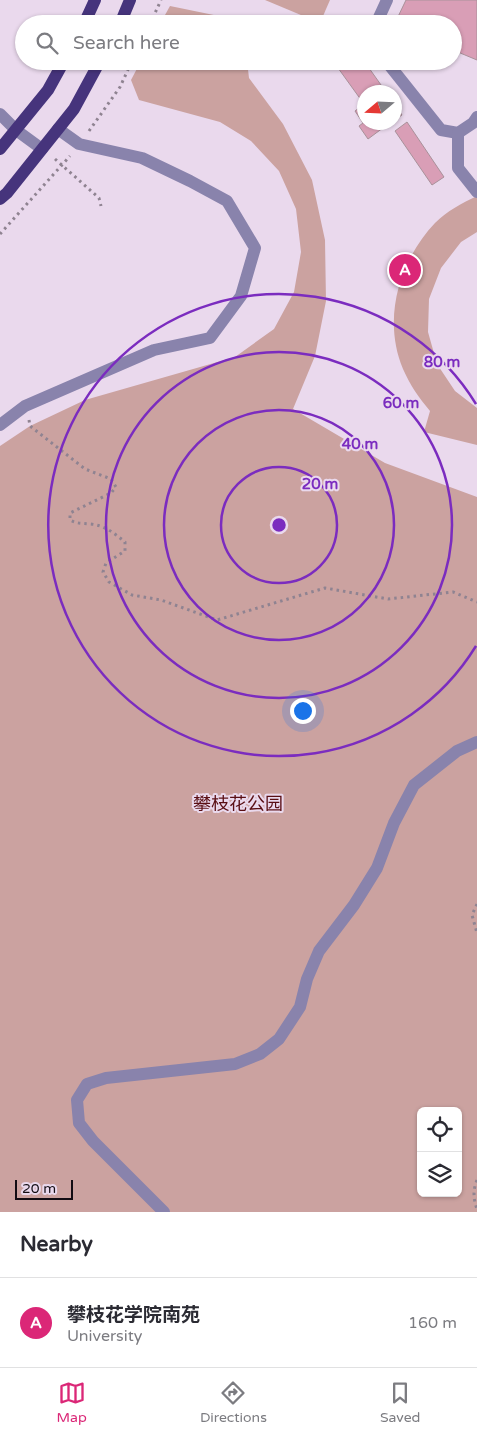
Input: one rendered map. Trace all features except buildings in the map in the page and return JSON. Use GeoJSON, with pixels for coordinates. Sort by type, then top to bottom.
{"type":"FeatureCollection","features":[{"type":"Feature","properties":{"kind":"main road"},"geometry":{"type":"LineString","coordinates":[[88,15],[95,0]]}},
{"type":"Feature","properties":{"kind":"main road"},"geometry":{"type":"LineString","coordinates":[[124,15],[130,0]]}},
{"type":"Feature","properties":{"kind":"main road"},"geometry":{"type":"LineString","coordinates":[[0,149],[48,90],[59,70]]}},
{"type":"Feature","properties":{"kind":"main road"},"geometry":{"type":"LineString","coordinates":[[0,199],[74,110],[95,70]]}},
{"type":"Feature","properties":{"kind":"street"},"geometry":{"type":"LineString","coordinates":[[380,15],[387,0]]}},
{"type":"Feature","properties":{"kind":"street"},"geometry":{"type":"LineString","coordinates":[[393,70],[441,130],[458,133],[473,123],[477,117]]}},
{"type":"Feature","properties":{"kind":"street"},"geometry":{"type":"LineString","coordinates":[[0,114],[16,130],[42,149]]}},
{"type":"Feature","properties":{"kind":"street"},"geometry":{"type":"LineString","coordinates":[[0,425],[26,406],[154,350],[210,338],[241,296],[255,248],[226,201],[142,158],[80,144],[58,129]]}},
{"type":"Feature","properties":{"kind":"street"},"geometry":{"type":"LineString","coordinates":[[458,133],[458,168],[477,192]]}},
{"type":"Feature","properties":{"kind":"street"},"geometry":{"type":"LineString","coordinates":[[164,1212],[93,1141],[79,1123],[77,1100],[88,1084],[106,1078],[235,1064],[260,1054],[279,1039],[300,1007],[307,979],[319,951],[354,905],[377,868],[394,823],[414,785],[457,751],[477,742]]}},
{"type":"Feature","properties":{"kind":"path"},"geometry":{"type":"LineString","coordinates":[[154,15],[161,0]]}},
{"type":"Feature","properties":{"kind":"path"},"geometry":{"type":"LineString","coordinates":[[80,144],[120,87],[128,70]]}},
{"type":"Feature","properties":{"kind":"path"},"geometry":{"type":"LineString","coordinates":[[0,234],[63,165],[99,198],[101,206]]}},
{"type":"Feature","properties":{"kind":"path"},"geometry":{"type":"LineString","coordinates":[[30,426],[85,469],[111,479],[116,487],[111,493],[70,513],[70,520],[78,524],[90,524],[110,530],[125,542],[125,551],[106,563],[103,572],[109,582],[132,595],[161,600],[216,620],[325,588],[388,599],[453,592],[477,602]]}},
{"type":"Feature","properties":{"kind":"path"},"geometry":{"type":"LineString","coordinates":[[477,904],[472,915],[477,932]]}},
{"type":"Feature","properties":{"kind":"path"},"geometry":{"type":"LineString","coordinates":[[477,1180],[473,1189],[473,1199],[477,1209]]}},
{"type":"Feature","properties":{"kind":"green space"},"geometry":{"type":"Polygon","coordinates":[[[265,0],[330,0],[323,15],[301,15],[265,0]]]}},
{"type":"Feature","properties":{"kind":"green space"},"geometry":{"type":"Polygon","coordinates":[[[170,6],[214,15],[165,15],[170,6]]]}},
{"type":"Feature","properties":{"kind":"green space","name":"攀枝花公园"},"geometry":{"type":"Polygon","coordinates":[[[136,70],[248,70],[249,78],[283,124],[312,180],[325,240],[326,301],[315,356],[293,409],[385,463],[477,497],[477,1212],[0,1212],[0,446],[30,426],[85,400],[235,357],[274,329],[294,292],[301,252],[296,209],[279,171],[251,141],[220,122],[139,100],[131,80],[136,70]]]}},
{"type":"Feature","properties":{"kind":"green space"},"geometry":{"type":"Polygon","coordinates":[[[477,196],[477,232],[461,242],[441,268],[429,299],[428,332],[437,364],[455,391],[477,408],[477,445],[424,432],[430,411],[415,391],[403,369],[397,350],[394,311],[404,273],[422,238],[440,219],[477,196]]]}},
{"type":"Feature","properties":{"kind":"place","name":"攀枝花学院南苑"},"geometry":{"type":"Point","coordinates":[405,270]}}]}
